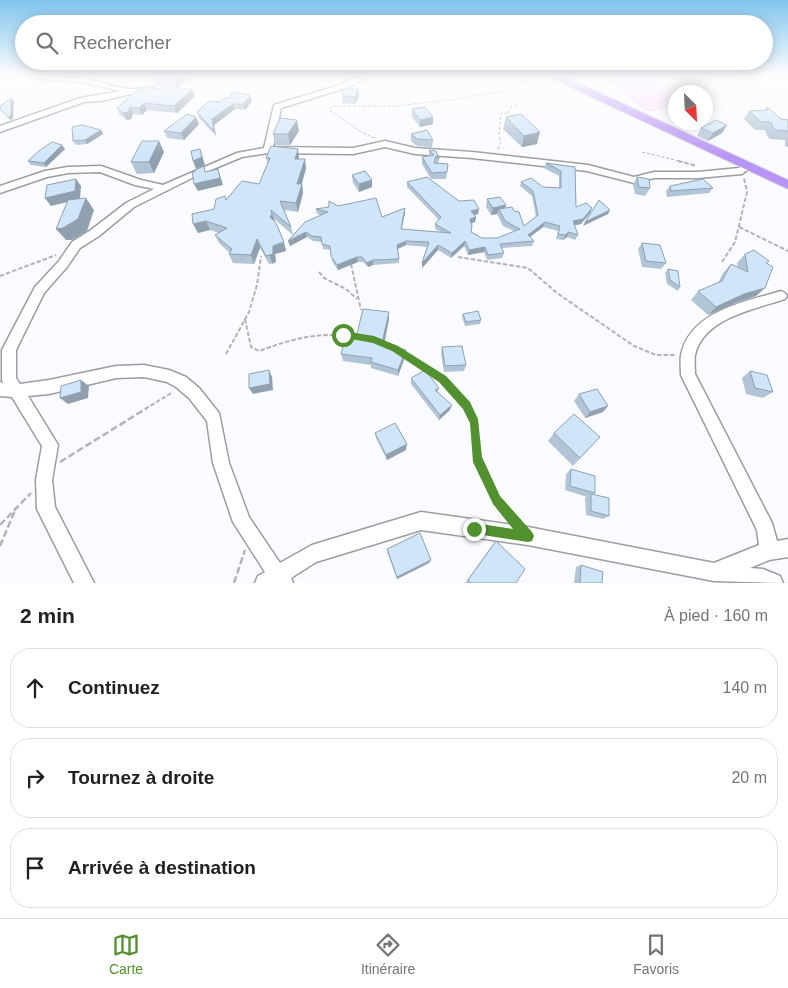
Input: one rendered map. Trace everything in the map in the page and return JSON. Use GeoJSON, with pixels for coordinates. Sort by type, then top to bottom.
{"type":"FeatureCollection","features":[{"type":"Feature","properties":{"kind":"highway"},"geometry":{"type":"LineString","coordinates":[[611,103],[744,168],[788,185]]}},
{"type":"Feature","properties":{"kind":"street"},"geometry":{"type":"LineString","coordinates":[[0,128],[73,103]]}},
{"type":"Feature","properties":{"kind":"street"},"geometry":{"type":"LineString","coordinates":[[268,150],[277,107],[289,103]]}},
{"type":"Feature","properties":{"kind":"street"},"geometry":{"type":"LineString","coordinates":[[84,583],[46,509],[44,480],[50,445],[9,379],[9,350],[39,290],[63,264],[76,245],[95,233],[130,205],[240,155],[268,150],[353,151],[385,144],[429,153],[512,159],[588,168],[634,180],[654,175],[718,173],[744,168]]}},
{"type":"Feature","properties":{"kind":"street"},"geometry":{"type":"LineString","coordinates":[[0,190],[45,174],[68,170],[101,169],[139,183],[165,188]]}},
{"type":"Feature","properties":{"kind":"street"},"geometry":{"type":"LineString","coordinates":[[769,551],[766,529],[688,375],[688,355],[695,337],[706,324],[748,306],[781,296]]}},
{"type":"Feature","properties":{"kind":"street"},"geometry":{"type":"LineString","coordinates":[[0,389],[17,391],[49,387],[116,372],[144,371],[169,376],[185,385],[214,418],[221,463],[242,522],[276,580],[312,554],[420,521],[528,536],[714,572],[763,579],[773,583]]}},
{"type":"Feature","properties":{"kind":"street"},"geometry":{"type":"LineString","coordinates":[[714,572],[769,551],[788,548]]}},
{"type":"Feature","properties":{"kind":"path"},"geometry":{"type":"LineString","coordinates":[[395,146],[362,133],[329,110],[332,106],[395,106],[420,103]]}},
{"type":"Feature","properties":{"kind":"path"},"geometry":{"type":"LineString","coordinates":[[512,159],[498,150],[501,141],[499,136],[500,119],[501,113],[508,114],[511,106],[518,103]]}},
{"type":"Feature","properties":{"kind":"path"},"geometry":{"type":"LineString","coordinates":[[642,152],[718,173]]}},
{"type":"Feature","properties":{"kind":"path"},"geometry":{"type":"LineString","coordinates":[[722,262],[735,242],[739,227],[747,192],[744,168]]}},
{"type":"Feature","properties":{"kind":"path"},"geometry":{"type":"LineString","coordinates":[[739,227],[788,251]]}},
{"type":"Feature","properties":{"kind":"path"},"geometry":{"type":"LineString","coordinates":[[0,276],[45,258],[60,255],[76,245]]}},
{"type":"Feature","properties":{"kind":"path"},"geometry":{"type":"LineString","coordinates":[[226,354],[246,319],[254,299],[262,256]]}},
{"type":"Feature","properties":{"kind":"path"},"geometry":{"type":"LineString","coordinates":[[458,257],[528,268],[557,293],[634,346],[656,355],[688,355]]}},
{"type":"Feature","properties":{"kind":"path"},"geometry":{"type":"LineString","coordinates":[[351,262],[357,300],[361,310]]}},
{"type":"Feature","properties":{"kind":"path"},"geometry":{"type":"LineString","coordinates":[[319,272],[321,277],[347,289],[357,300]]}},
{"type":"Feature","properties":{"kind":"path"},"geometry":{"type":"LineString","coordinates":[[246,319],[251,347],[259,352],[302,336],[328,333],[356,337]]}},
{"type":"Feature","properties":{"kind":"path"},"geometry":{"type":"LineString","coordinates":[[402,354],[443,379],[466,405],[475,422],[477,458],[496,500],[528,536]]}},
{"type":"Feature","properties":{"kind":"path"},"geometry":{"type":"LineString","coordinates":[[59,463],[185,385]]}},
{"type":"Feature","properties":{"kind":"path"},"geometry":{"type":"LineString","coordinates":[[0,525],[44,480]]}},
{"type":"Feature","properties":{"kind":"path"},"geometry":{"type":"LineString","coordinates":[[0,546],[17,506]]}},
{"type":"Feature","properties":{"kind":"path"},"geometry":{"type":"LineString","coordinates":[[234,583],[247,542],[253,538]]}},
{"type":"Feature","properties":{"kind":"shaded area"},"geometry":{"type":"Polygon","coordinates":[[[636,103],[668,103],[668,108],[661,111],[646,111],[636,103]]]}},
{"type":"Feature","properties":{"kind":"building"},"geometry":{"type":"Polygon","coordinates":[[[4,103],[11,103],[11,116],[8,117],[0,109],[0,106],[4,103]]]}},
{"type":"Feature","properties":{"kind":"building"},"geometry":{"type":"Polygon","coordinates":[[[122,103],[144,103],[139,108],[130,107],[128,112],[123,113],[117,108],[122,103]]]}},
{"type":"Feature","properties":{"kind":"building"},"geometry":{"type":"Polygon","coordinates":[[[146,103],[177,103],[174,106],[146,103]]]}},
{"type":"Feature","properties":{"kind":"building"},"geometry":{"type":"Polygon","coordinates":[[[207,103],[245,103],[233,104],[212,119],[214,131],[197,112],[207,103]]]}},
{"type":"Feature","properties":{"kind":"building"},"geometry":{"type":"Polygon","coordinates":[[[425,107],[433,117],[420,120],[412,109],[425,107]]]}},
{"type":"Feature","properties":{"kind":"building"},"geometry":{"type":"Polygon","coordinates":[[[767,107],[781,119],[788,120],[788,131],[776,130],[771,122],[761,122],[749,111],[768,110],[767,107]]]}},
{"type":"Feature","properties":{"kind":"building"},"geometry":{"type":"Polygon","coordinates":[[[187,114],[196,117],[181,133],[164,131],[187,114]]]}},
{"type":"Feature","properties":{"kind":"building"},"geometry":{"type":"Polygon","coordinates":[[[521,114],[540,132],[524,136],[506,117],[521,114]]]}},
{"type":"Feature","properties":{"kind":"building"},"geometry":{"type":"Polygon","coordinates":[[[280,118],[297,120],[288,134],[273,134],[280,118]]]}},
{"type":"Feature","properties":{"kind":"building"},"geometry":{"type":"Polygon","coordinates":[[[716,120],[727,125],[713,133],[706,130],[713,130],[713,122],[716,120]]]}},
{"type":"Feature","properties":{"kind":"building"},"geometry":{"type":"Polygon","coordinates":[[[82,125],[101,130],[85,140],[73,141],[72,127],[82,125]]]}},
{"type":"Feature","properties":{"kind":"building"},"geometry":{"type":"Polygon","coordinates":[[[427,130],[433,140],[417,139],[411,134],[427,130]]]}},
{"type":"Feature","properties":{"kind":"building"},"geometry":{"type":"Polygon","coordinates":[[[142,141],[159,141],[149,162],[131,162],[142,141]]]}},
{"type":"Feature","properties":{"kind":"building"},"geometry":{"type":"Polygon","coordinates":[[[52,142],[62,145],[44,163],[28,161],[40,150],[52,142]]]}},
{"type":"Feature","properties":{"kind":"building"},"geometry":{"type":"Polygon","coordinates":[[[271,146],[298,149],[295,159],[305,159],[297,184],[302,184],[296,203],[280,201],[291,227],[271,210],[272,214],[270,217],[276,223],[284,242],[273,246],[273,254],[266,256],[257,239],[251,255],[229,254],[232,249],[215,235],[227,228],[206,221],[193,224],[192,214],[214,209],[216,199],[225,196],[226,200],[242,181],[259,184],[270,158],[266,158],[271,146]]]}},
{"type":"Feature","properties":{"kind":"building"},"geometry":{"type":"Polygon","coordinates":[[[200,149],[202,157],[193,161],[191,151],[200,149]]]}},
{"type":"Feature","properties":{"kind":"building"},"geometry":{"type":"Polygon","coordinates":[[[429,150],[436,151],[439,159],[436,156],[434,163],[448,164],[447,172],[432,173],[422,157],[434,155],[429,150]]]}},
{"type":"Feature","properties":{"kind":"building"},"geometry":{"type":"Polygon","coordinates":[[[546,163],[575,167],[576,207],[586,203],[592,208],[583,219],[573,221],[578,235],[569,232],[565,235],[558,234],[560,226],[545,222],[528,235],[534,241],[500,244],[504,253],[488,255],[485,247],[469,250],[465,241],[452,253],[438,245],[422,263],[429,242],[406,241],[397,245],[399,259],[373,260],[367,263],[362,257],[357,257],[337,265],[331,256],[330,246],[322,244],[321,237],[312,236],[306,232],[288,241],[305,222],[328,212],[316,209],[329,207],[329,201],[338,206],[376,198],[382,217],[405,208],[401,229],[451,233],[435,224],[441,217],[407,182],[427,177],[459,201],[474,200],[479,209],[471,211],[476,217],[470,219],[471,232],[482,238],[497,238],[520,229],[505,221],[499,209],[512,207],[514,211],[519,212],[524,226],[538,215],[533,191],[521,182],[531,178],[543,187],[561,188],[561,171],[546,163]]]}},
{"type":"Feature","properties":{"kind":"building"},"geometry":{"type":"Polygon","coordinates":[[[204,166],[205,172],[218,169],[220,178],[194,184],[192,171],[195,172],[195,170],[204,166]]]}},
{"type":"Feature","properties":{"kind":"building"},"geometry":{"type":"Polygon","coordinates":[[[365,171],[372,180],[359,184],[352,175],[365,171]]]}},
{"type":"Feature","properties":{"kind":"building"},"geometry":{"type":"Polygon","coordinates":[[[637,177],[649,179],[650,188],[639,187],[637,177]]]}},
{"type":"Feature","properties":{"kind":"building"},"geometry":{"type":"Polygon","coordinates":[[[76,179],[75,191],[45,198],[47,185],[76,179]]]}},
{"type":"Feature","properties":{"kind":"building"},"geometry":{"type":"Polygon","coordinates":[[[703,179],[713,188],[671,191],[670,186],[703,179]]]}},
{"type":"Feature","properties":{"kind":"building"},"geometry":{"type":"Polygon","coordinates":[[[500,197],[506,205],[493,208],[487,199],[500,197]]]}},
{"type":"Feature","properties":{"kind":"building"},"geometry":{"type":"Polygon","coordinates":[[[86,198],[78,219],[63,228],[56,229],[68,200],[86,198]]]}},
{"type":"Feature","properties":{"kind":"building"},"geometry":{"type":"Polygon","coordinates":[[[599,200],[610,210],[585,222],[599,200]]]}},
{"type":"Feature","properties":{"kind":"building"},"geometry":{"type":"Polygon","coordinates":[[[642,243],[660,245],[666,263],[646,261],[642,243]]]}},
{"type":"Feature","properties":{"kind":"building"},"geometry":{"type":"Polygon","coordinates":[[[754,250],[769,261],[766,263],[773,267],[765,288],[744,294],[716,307],[698,291],[722,281],[731,264],[748,272],[745,254],[754,250]]]}},
{"type":"Feature","properties":{"kind":"building"},"geometry":{"type":"Polygon","coordinates":[[[668,269],[678,271],[680,287],[670,280],[668,269]]]}},
{"type":"Feature","properties":{"kind":"building"},"geometry":{"type":"Polygon","coordinates":[[[363,309],[389,312],[382,343],[406,350],[398,370],[371,362],[372,358],[341,354],[347,332],[357,334],[363,309]]]}},
{"type":"Feature","properties":{"kind":"building"},"geometry":{"type":"Polygon","coordinates":[[[478,311],[481,320],[466,322],[463,314],[478,311]]]}},
{"type":"Feature","properties":{"kind":"building"},"geometry":{"type":"Polygon","coordinates":[[[462,346],[466,365],[445,366],[442,347],[462,346]]]}},
{"type":"Feature","properties":{"kind":"building"},"geometry":{"type":"Polygon","coordinates":[[[269,370],[270,384],[249,388],[249,374],[269,370]]]}},
{"type":"Feature","properties":{"kind":"building"},"geometry":{"type":"Polygon","coordinates":[[[425,370],[439,388],[435,390],[452,405],[440,415],[411,378],[425,370]]]}},
{"type":"Feature","properties":{"kind":"building"},"geometry":{"type":"Polygon","coordinates":[[[750,371],[767,375],[773,392],[755,388],[750,371]]]}},
{"type":"Feature","properties":{"kind":"building"},"geometry":{"type":"Polygon","coordinates":[[[81,380],[81,392],[60,398],[61,386],[81,380]]]}},
{"type":"Feature","properties":{"kind":"building"},"geometry":{"type":"Polygon","coordinates":[[[597,389],[608,406],[590,412],[579,394],[597,389]]]}},
{"type":"Feature","properties":{"kind":"building"},"geometry":{"type":"Polygon","coordinates":[[[574,414],[600,437],[580,458],[554,433],[574,414]]]}},
{"type":"Feature","properties":{"kind":"building"},"geometry":{"type":"Polygon","coordinates":[[[395,423],[407,444],[386,455],[375,433],[395,423]]]}},
{"type":"Feature","properties":{"kind":"building"},"geometry":{"type":"Polygon","coordinates":[[[571,469],[595,476],[595,493],[570,486],[571,469]]]}},
{"type":"Feature","properties":{"kind":"building"},"geometry":{"type":"Polygon","coordinates":[[[591,494],[609,498],[609,516],[591,511],[591,494]]]}},
{"type":"Feature","properties":{"kind":"building"},"geometry":{"type":"Polygon","coordinates":[[[420,533],[431,560],[397,577],[387,549],[420,533]]]}},
{"type":"Feature","properties":{"kind":"building"},"geometry":{"type":"Polygon","coordinates":[[[496,541],[525,569],[516,583],[471,583],[468,580],[496,541]]]}},
{"type":"Feature","properties":{"kind":"building"},"geometry":{"type":"Polygon","coordinates":[[[581,565],[603,572],[602,583],[580,583],[581,565]]]}},
{"type":"Feature","properties":{"kind":"route"},"geometry":{"type":"LineString","coordinates":[[343,335],[374,339],[395,349],[443,379],[472,413],[475,422],[477,458],[496,500],[528,536],[474,529]]}}]}
